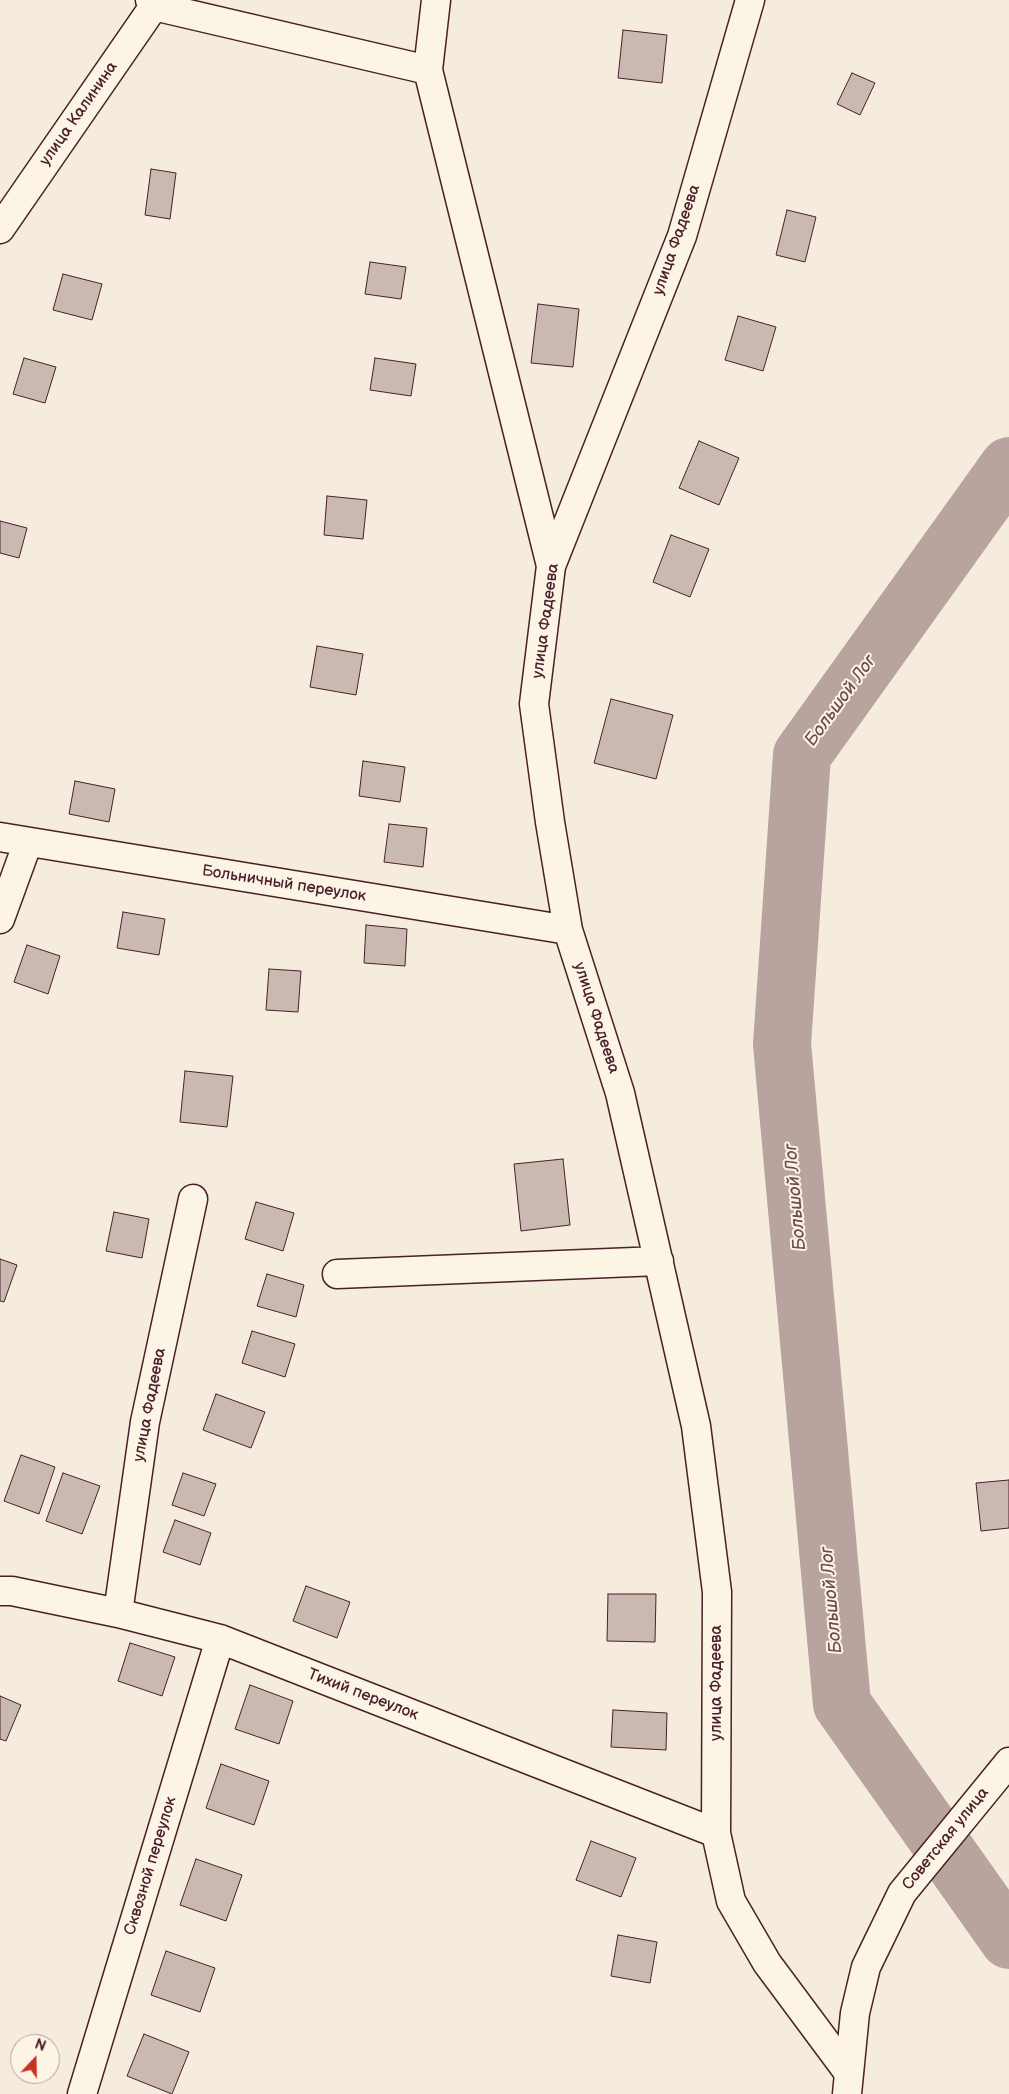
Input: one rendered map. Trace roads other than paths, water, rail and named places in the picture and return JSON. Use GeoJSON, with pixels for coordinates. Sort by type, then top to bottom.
{"type":"FeatureCollection","features":[{"type":"Feature","properties":{"kind":"street"},"geometry":{"type":"LineString","coordinates":[[436,0],[428,70],[551,566]]}},
{"type":"Feature","properties":{"kind":"street","name":"улица Фадеева"},"geometry":{"type":"LineString","coordinates":[[750,0],[682,236],[551,566],[534,704],[550,822],[568,930],[620,1093],[696,1426],[717,1592],[716,1832],[731,1901],[767,1963],[848,2083]]}},
{"type":"Feature","properties":{"kind":"street"},"geometry":{"type":"LineString","coordinates":[[152,3],[428,70]]}},
{"type":"Feature","properties":{"kind":"street","name":"улица Калинина"},"geometry":{"type":"LineString","coordinates":[[0,228],[152,3]]}},
{"type":"Feature","properties":{"kind":"street","name":"Больничный переулок"},"geometry":{"type":"LineString","coordinates":[[0,837],[568,930]]}},
{"type":"Feature","properties":{"kind":"street"},"geometry":{"type":"LineString","coordinates":[[0,919],[28,842]]}},
{"type":"Feature","properties":{"kind":"street","name":"улица Фадеева"},"geometry":{"type":"LineString","coordinates":[[118,1613],[145,1422],[193,1199]]}},
{"type":"Feature","properties":{"kind":"street"},"geometry":{"type":"LineString","coordinates":[[337,1274],[659,1261]]}},
{"type":"Feature","properties":{"kind":"street","name":"Тихий переулок"},"geometry":{"type":"LineString","coordinates":[[0,1591],[12,1591],[118,1613],[220,1638],[716,1832]]}},
{"type":"Feature","properties":{"kind":"street","name":"Сквозной переулок"},"geometry":{"type":"LineString","coordinates":[[82,2094],[220,1638]]}},
{"type":"Feature","properties":{"kind":"street","name":"Советская улица"},"geometry":{"type":"LineString","coordinates":[[848,2083],[855,2013],[866,1967],[902,1893],[1009,1762]]}},
{"type":"Feature","properties":{"kind":"waterway","name":"Большой Лог"},"geometry":{"type":"LineString","coordinates":[[1009,466],[802,755],[782,1044],[842,1704],[1009,1940]]}}]}
